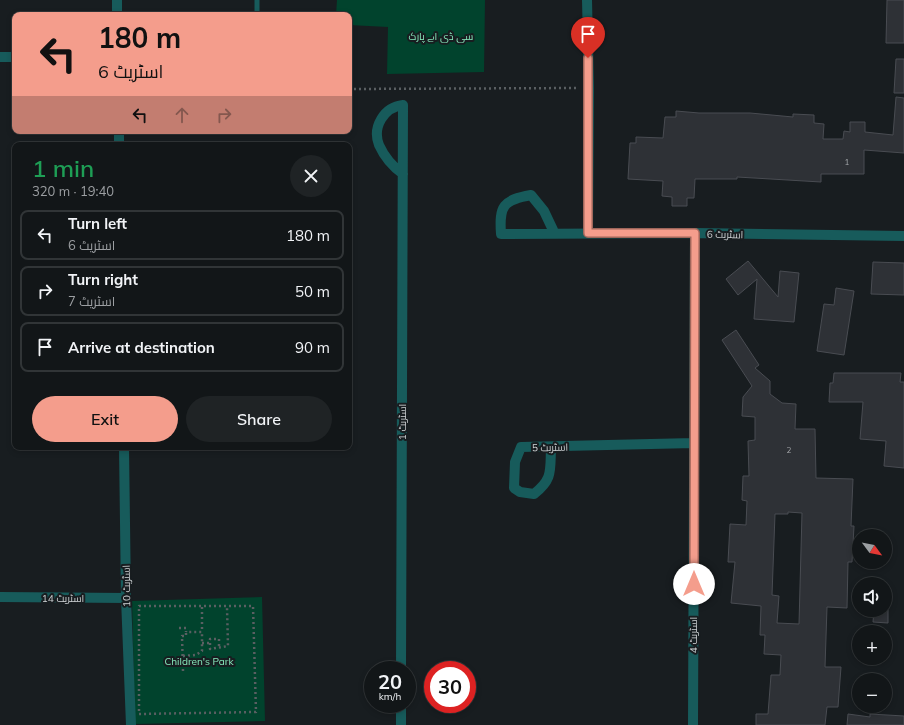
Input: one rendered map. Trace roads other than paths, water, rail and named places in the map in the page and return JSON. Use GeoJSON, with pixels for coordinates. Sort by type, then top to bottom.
{"type":"FeatureCollection","features":[{"type":"Feature","properties":{"kind":"street"},"geometry":{"type":"LineString","coordinates":[[117,0],[117,12]]}},
{"type":"Feature","properties":{"kind":"street"},"geometry":{"type":"LineString","coordinates":[[587,0],[589,88],[588,233]]}},
{"type":"Feature","properties":{"kind":"street"},"geometry":{"type":"LineString","coordinates":[[0,57],[12,57]]}},
{"type":"Feature","properties":{"kind":"street","name":"اسٹریٹ 1"},"geometry":{"type":"LineString","coordinates":[[401,661],[403,106],[395,106],[385,113],[377,128],[378,143],[384,155],[402,174]]}},
{"type":"Feature","properties":{"kind":"street","name":"اسٹریٹ 6"},"geometry":{"type":"LineString","coordinates":[[553,230],[544,211],[531,195],[514,198],[504,206],[500,221],[501,234],[695,233],[904,236]]}},
{"type":"Feature","properties":{"kind":"street","name":"اسٹریٹ 4"},"geometry":{"type":"LineString","coordinates":[[693,725],[695,233]]}},
{"type":"Feature","properties":{"kind":"street","name":"اسٹریٹ 5"},"geometry":{"type":"LineString","coordinates":[[551,448],[550,477],[544,486],[534,494],[520,492],[514,488],[515,462],[520,447],[694,443]]}},
{"type":"Feature","properties":{"kind":"street","name":"اسٹریٹ 10"},"geometry":{"type":"LineString","coordinates":[[124,450],[126,598],[131,725]]}},
{"type":"Feature","properties":{"kind":"street","name":"اسٹریٹ 14"},"geometry":{"type":"LineString","coordinates":[[0,598],[126,598]]}},
{"type":"Feature","properties":{"kind":"street"},"geometry":{"type":"LineString","coordinates":[[401,713],[401,725]]}},
{"type":"Feature","properties":{"kind":"lane"},"geometry":{"type":"LineString","coordinates":[[257,0],[257,12]]}},
{"type":"Feature","properties":{"kind":"park label","name":"سی ڈی اے پارک"},"geometry":{"type":"Point","coordinates":[441,36]}},
{"type":"Feature","properties":{"kind":"park label","name":"Children's Park"},"geometry":{"type":"Point","coordinates":[199,661]}}]}
